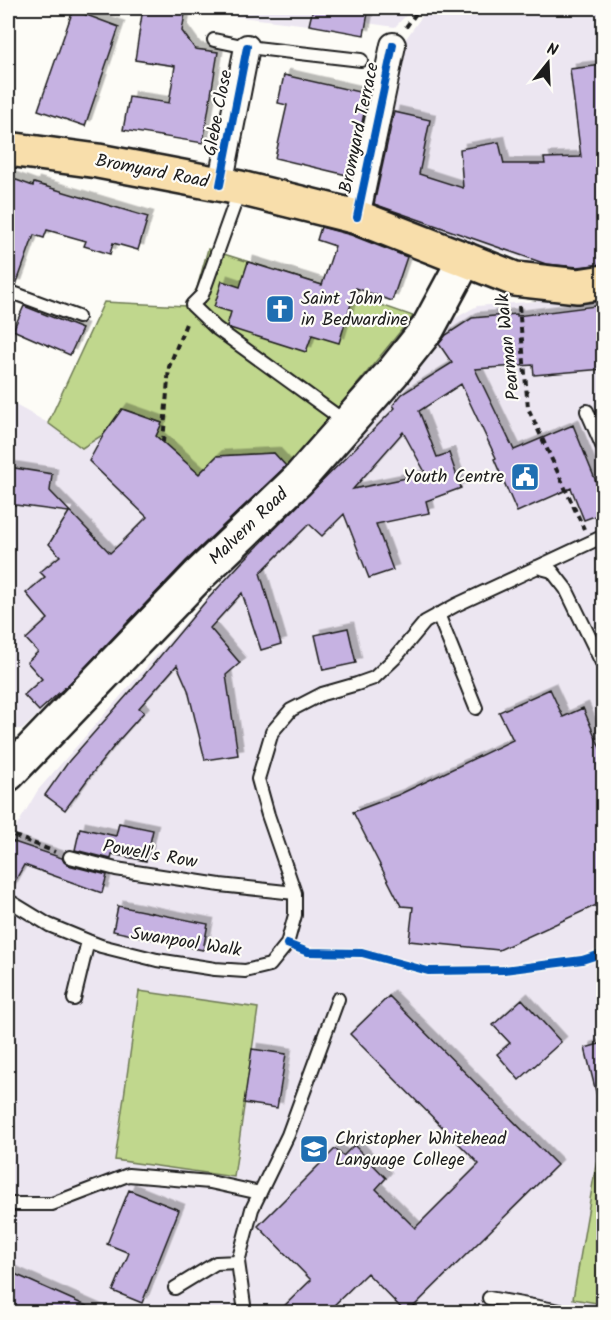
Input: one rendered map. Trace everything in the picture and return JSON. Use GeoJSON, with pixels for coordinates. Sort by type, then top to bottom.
{"type":"FeatureCollection","features":[{"type":"Feature","properties":{"kind":"main road","name":"Bromyard Road"},"geometry":{"type":"LineString","coordinates":[[8,149],[98,161],[230,187],[357,217],[515,279],[578,286],[603,282]]}},
{"type":"Feature","properties":{"kind":"main road","name":"Malvern Road"},"geometry":{"type":"LineString","coordinates":[[8,774],[199,575],[298,480],[393,372],[428,328],[465,259]]}},
{"type":"Feature","properties":{"kind":"street","name":"Bromyard Terrace"},"geometry":{"type":"LineString","coordinates":[[357,217],[393,45]]}},
{"type":"Feature","properties":{"kind":"street","name":"Glebe Close"},"geometry":{"type":"LineString","coordinates":[[230,187],[247,47]]}},
{"type":"Feature","properties":{"kind":"lane"},"geometry":{"type":"LineString","coordinates":[[214,40],[247,47],[361,60]]}},
{"type":"Feature","properties":{"kind":"lane"},"geometry":{"type":"LineString","coordinates":[[230,187],[202,295],[192,305],[216,328],[347,423]]}},
{"type":"Feature","properties":{"kind":"lane"},"geometry":{"type":"LineString","coordinates":[[8,291],[78,317]]}},
{"type":"Feature","properties":{"kind":"lane"},"geometry":{"type":"LineString","coordinates":[[587,411],[603,450]]}},
{"type":"Feature","properties":{"kind":"lane","name":"Swanpool Walk"},"geometry":{"type":"LineString","coordinates":[[8,900],[50,925],[88,941],[157,960],[245,972],[270,965],[287,944],[295,915],[295,893],[258,779],[272,732],[291,710],[322,694],[374,678],[426,622],[438,614],[603,536]]}},
{"type":"Feature","properties":{"kind":"lane"},"geometry":{"type":"LineString","coordinates":[[537,567],[552,571],[566,589],[603,667]]}},
{"type":"Feature","properties":{"kind":"lane"},"geometry":{"type":"LineString","coordinates":[[438,614],[476,708]]}},
{"type":"Feature","properties":{"kind":"lane","name":"Powell's Row"},"geometry":{"type":"LineString","coordinates":[[70,857],[116,869],[220,885],[295,893]]}},
{"type":"Feature","properties":{"kind":"lane"},"geometry":{"type":"LineString","coordinates":[[74,999],[88,941]]}},
{"type":"Feature","properties":{"kind":"lane"},"geometry":{"type":"LineString","coordinates":[[245,1312],[238,1262],[252,1209],[288,1135],[338,999]]}},
{"type":"Feature","properties":{"kind":"lane"},"geometry":{"type":"LineString","coordinates":[[8,1204],[52,1204],[128,1175],[210,1182],[260,1193]]}},
{"type":"Feature","properties":{"kind":"lane"},"geometry":{"type":"LineString","coordinates":[[175,1288],[216,1263],[238,1262]]}},
{"type":"Feature","properties":{"kind":"lane"},"geometry":{"type":"LineString","coordinates":[[489,1298],[566,1312]]}},
{"type":"Feature","properties":{"kind":"path"},"geometry":{"type":"LineString","coordinates":[[163,442],[169,366],[192,305]]}},
{"type":"Feature","properties":{"kind":"path"},"geometry":{"type":"LineString","coordinates":[[8,827],[15,836],[70,857]]}},
{"type":"Feature","properties":{"kind":"shaded area"},"geometry":{"type":"Polygon","coordinates":[[[233,8],[413,8],[395,27],[367,23],[364,35],[309,25],[232,16],[233,8]]]}},
{"type":"Feature","properties":{"kind":"shaded area"},"geometry":{"type":"Polygon","coordinates":[[[428,8],[603,8],[603,270],[568,275],[465,239],[371,210],[385,146],[397,51],[428,8]]]}},
{"type":"Feature","properties":{"kind":"shaded area"},"geometry":{"type":"Polygon","coordinates":[[[603,296],[603,1312],[8,1312],[8,841],[38,790],[397,382],[443,325],[477,306],[603,296]]]}},
{"type":"Feature","properties":{"kind":"shaded area"},"geometry":{"type":"Polygon","coordinates":[[[8,401],[48,423],[82,448],[122,409],[162,423],[217,456],[274,453],[288,469],[23,729],[8,729],[8,401]]]}},
{"type":"Feature","properties":{"kind":"green space"},"geometry":{"type":"Polygon","coordinates":[[[208,249],[413,316],[288,469],[274,453],[217,456],[199,474],[156,436],[162,423],[123,409],[104,434],[82,448],[48,423],[104,302],[186,306],[197,288],[208,249]]]}},
{"type":"Feature","properties":{"kind":"green space"},"geometry":{"type":"Polygon","coordinates":[[[139,991],[258,1008],[234,1177],[115,1160],[139,991]]]}},
{"type":"Feature","properties":{"kind":"green space"},"geometry":{"type":"Polygon","coordinates":[[[601,1136],[604,1136],[603,1304],[573,1299],[601,1136]]]}},
{"type":"Feature","properties":{"kind":"building"},"geometry":{"type":"Polygon","coordinates":[[[143,8],[186,8],[182,31],[195,49],[218,52],[203,143],[123,130],[129,97],[169,103],[175,66],[135,60],[143,8]]]}},
{"type":"Feature","properties":{"kind":"building"},"geometry":{"type":"Polygon","coordinates":[[[313,8],[369,8],[364,35],[309,25],[313,8]]]}},
{"type":"Feature","properties":{"kind":"building"},"geometry":{"type":"Polygon","coordinates":[[[73,10],[119,27],[85,126],[38,110],[73,10]]]}},
{"type":"Feature","properties":{"kind":"building"},"geometry":{"type":"Polygon","coordinates":[[[603,65],[603,264],[578,267],[546,264],[374,204],[394,112],[430,120],[419,174],[463,188],[460,149],[499,142],[504,164],[545,164],[544,158],[581,157],[570,69],[603,65]]]}},
{"type":"Feature","properties":{"kind":"building"},"geometry":{"type":"Polygon","coordinates":[[[284,75],[368,94],[351,176],[275,158],[287,105],[278,103],[284,75]]]}},
{"type":"Feature","properties":{"kind":"building"},"geometry":{"type":"Polygon","coordinates":[[[8,177],[148,217],[138,250],[113,243],[110,254],[84,246],[86,241],[47,230],[44,238],[34,235],[16,285],[8,283],[8,177]]]}},
{"type":"Feature","properties":{"kind":"building","name":"Saint John in Bedwardine"},"geometry":{"type":"Polygon","coordinates":[[[321,227],[351,235],[407,257],[392,301],[356,288],[339,343],[312,335],[306,352],[227,326],[231,312],[214,307],[222,281],[240,287],[248,262],[322,285],[335,246],[317,240],[321,227]]]}},
{"type":"Feature","properties":{"kind":"building"},"geometry":{"type":"Polygon","coordinates":[[[603,305],[603,369],[534,375],[533,365],[475,369],[514,450],[573,425],[603,499],[603,513],[584,520],[571,488],[517,512],[494,459],[496,458],[461,384],[419,411],[437,457],[449,453],[461,488],[426,501],[429,513],[376,524],[393,570],[369,578],[344,514],[322,536],[309,524],[260,573],[281,644],[261,650],[242,593],[210,628],[240,663],[226,675],[238,755],[205,760],[188,690],[177,665],[139,708],[144,712],[119,740],[65,810],[45,795],[69,761],[243,561],[395,408],[393,405],[402,394],[452,363],[439,344],[446,335],[472,318],[517,314],[517,316],[603,305]],[[403,432],[353,489],[426,474],[403,432]]]}},
{"type":"Feature","properties":{"kind":"building"},"geometry":{"type":"Polygon","coordinates":[[[24,306],[82,329],[70,355],[13,330],[24,306]]]}},
{"type":"Feature","properties":{"kind":"building"},"geometry":{"type":"Polygon","coordinates":[[[122,409],[162,423],[156,436],[199,474],[217,456],[274,453],[286,466],[186,561],[70,683],[39,711],[24,695],[42,679],[27,662],[38,652],[26,639],[48,619],[26,593],[45,577],[40,572],[60,556],[49,544],[69,512],[8,504],[8,467],[52,474],[50,491],[110,553],[147,517],[89,461],[104,434],[122,409]]]}},
{"type":"Feature","properties":{"kind":"building"},"geometry":{"type":"Polygon","coordinates":[[[348,628],[356,663],[323,670],[315,635],[348,628]]]}},
{"type":"Feature","properties":{"kind":"building"},"geometry":{"type":"Polygon","coordinates":[[[550,689],[563,717],[583,708],[603,755],[603,902],[499,950],[409,941],[413,907],[401,906],[353,812],[398,795],[513,740],[499,712],[550,689]]]}},
{"type":"Feature","properties":{"kind":"building"},"geometry":{"type":"Polygon","coordinates":[[[119,823],[153,830],[146,861],[112,854],[111,859],[75,850],[80,828],[116,836],[119,823]]]}},
{"type":"Feature","properties":{"kind":"building"},"geometry":{"type":"Polygon","coordinates":[[[8,840],[62,858],[68,865],[107,875],[102,893],[24,865],[8,892],[8,840]]]}},
{"type":"Feature","properties":{"kind":"building"},"geometry":{"type":"Polygon","coordinates":[[[118,906],[208,924],[203,950],[113,931],[118,906]]]}},
{"type":"Feature","properties":{"kind":"building"},"geometry":{"type":"Polygon","coordinates":[[[389,996],[557,1165],[408,1312],[405,1312],[367,1273],[327,1312],[278,1312],[311,1280],[258,1226],[335,1149],[343,1156],[354,1145],[386,1178],[376,1189],[415,1228],[479,1164],[350,1034],[389,996]]]}},
{"type":"Feature","properties":{"kind":"building"},"geometry":{"type":"Polygon","coordinates":[[[522,999],[561,1042],[519,1080],[497,1054],[510,1043],[493,1025],[522,999]]]}},
{"type":"Feature","properties":{"kind":"building"},"geometry":{"type":"Polygon","coordinates":[[[603,1043],[603,1096],[597,1096],[585,1048],[603,1043]]]}},
{"type":"Feature","properties":{"kind":"building"},"geometry":{"type":"Polygon","coordinates":[[[252,1049],[286,1054],[277,1108],[244,1103],[252,1049]]]}},
{"type":"Feature","properties":{"kind":"building"},"geometry":{"type":"Polygon","coordinates":[[[129,1190],[179,1210],[142,1303],[113,1291],[129,1253],[107,1244],[129,1190]]]}},
{"type":"Feature","properties":{"kind":"building"},"geometry":{"type":"Polygon","coordinates":[[[8,1271],[100,1312],[8,1312],[8,1271]]]}},
{"type":"Feature","properties":{"kind":"cycle path"},"geometry":{"type":"LineString","coordinates":[[357,217],[393,45]]}},
{"type":"Feature","properties":{"kind":"cycle path"},"geometry":{"type":"LineString","coordinates":[[220,185],[247,47]]}},
{"type":"Feature","properties":{"kind":"cycle path"},"geometry":{"type":"LineString","coordinates":[[287,944],[308,952],[362,953],[428,971],[504,970],[582,960],[604,953]]}},
{"type":"Feature","properties":{"kind":"place","name":"Saint John in Bedwardine"},"geometry":{"type":"Point","coordinates":[280,309]}},
{"type":"Feature","properties":{"kind":"place","name":"Youth Centre"},"geometry":{"type":"Point","coordinates":[525,477]}},
{"type":"Feature","properties":{"kind":"place","name":"Christopher Whitehead Language College"},"geometry":{"type":"Point","coordinates":[314,1149]}}]}
